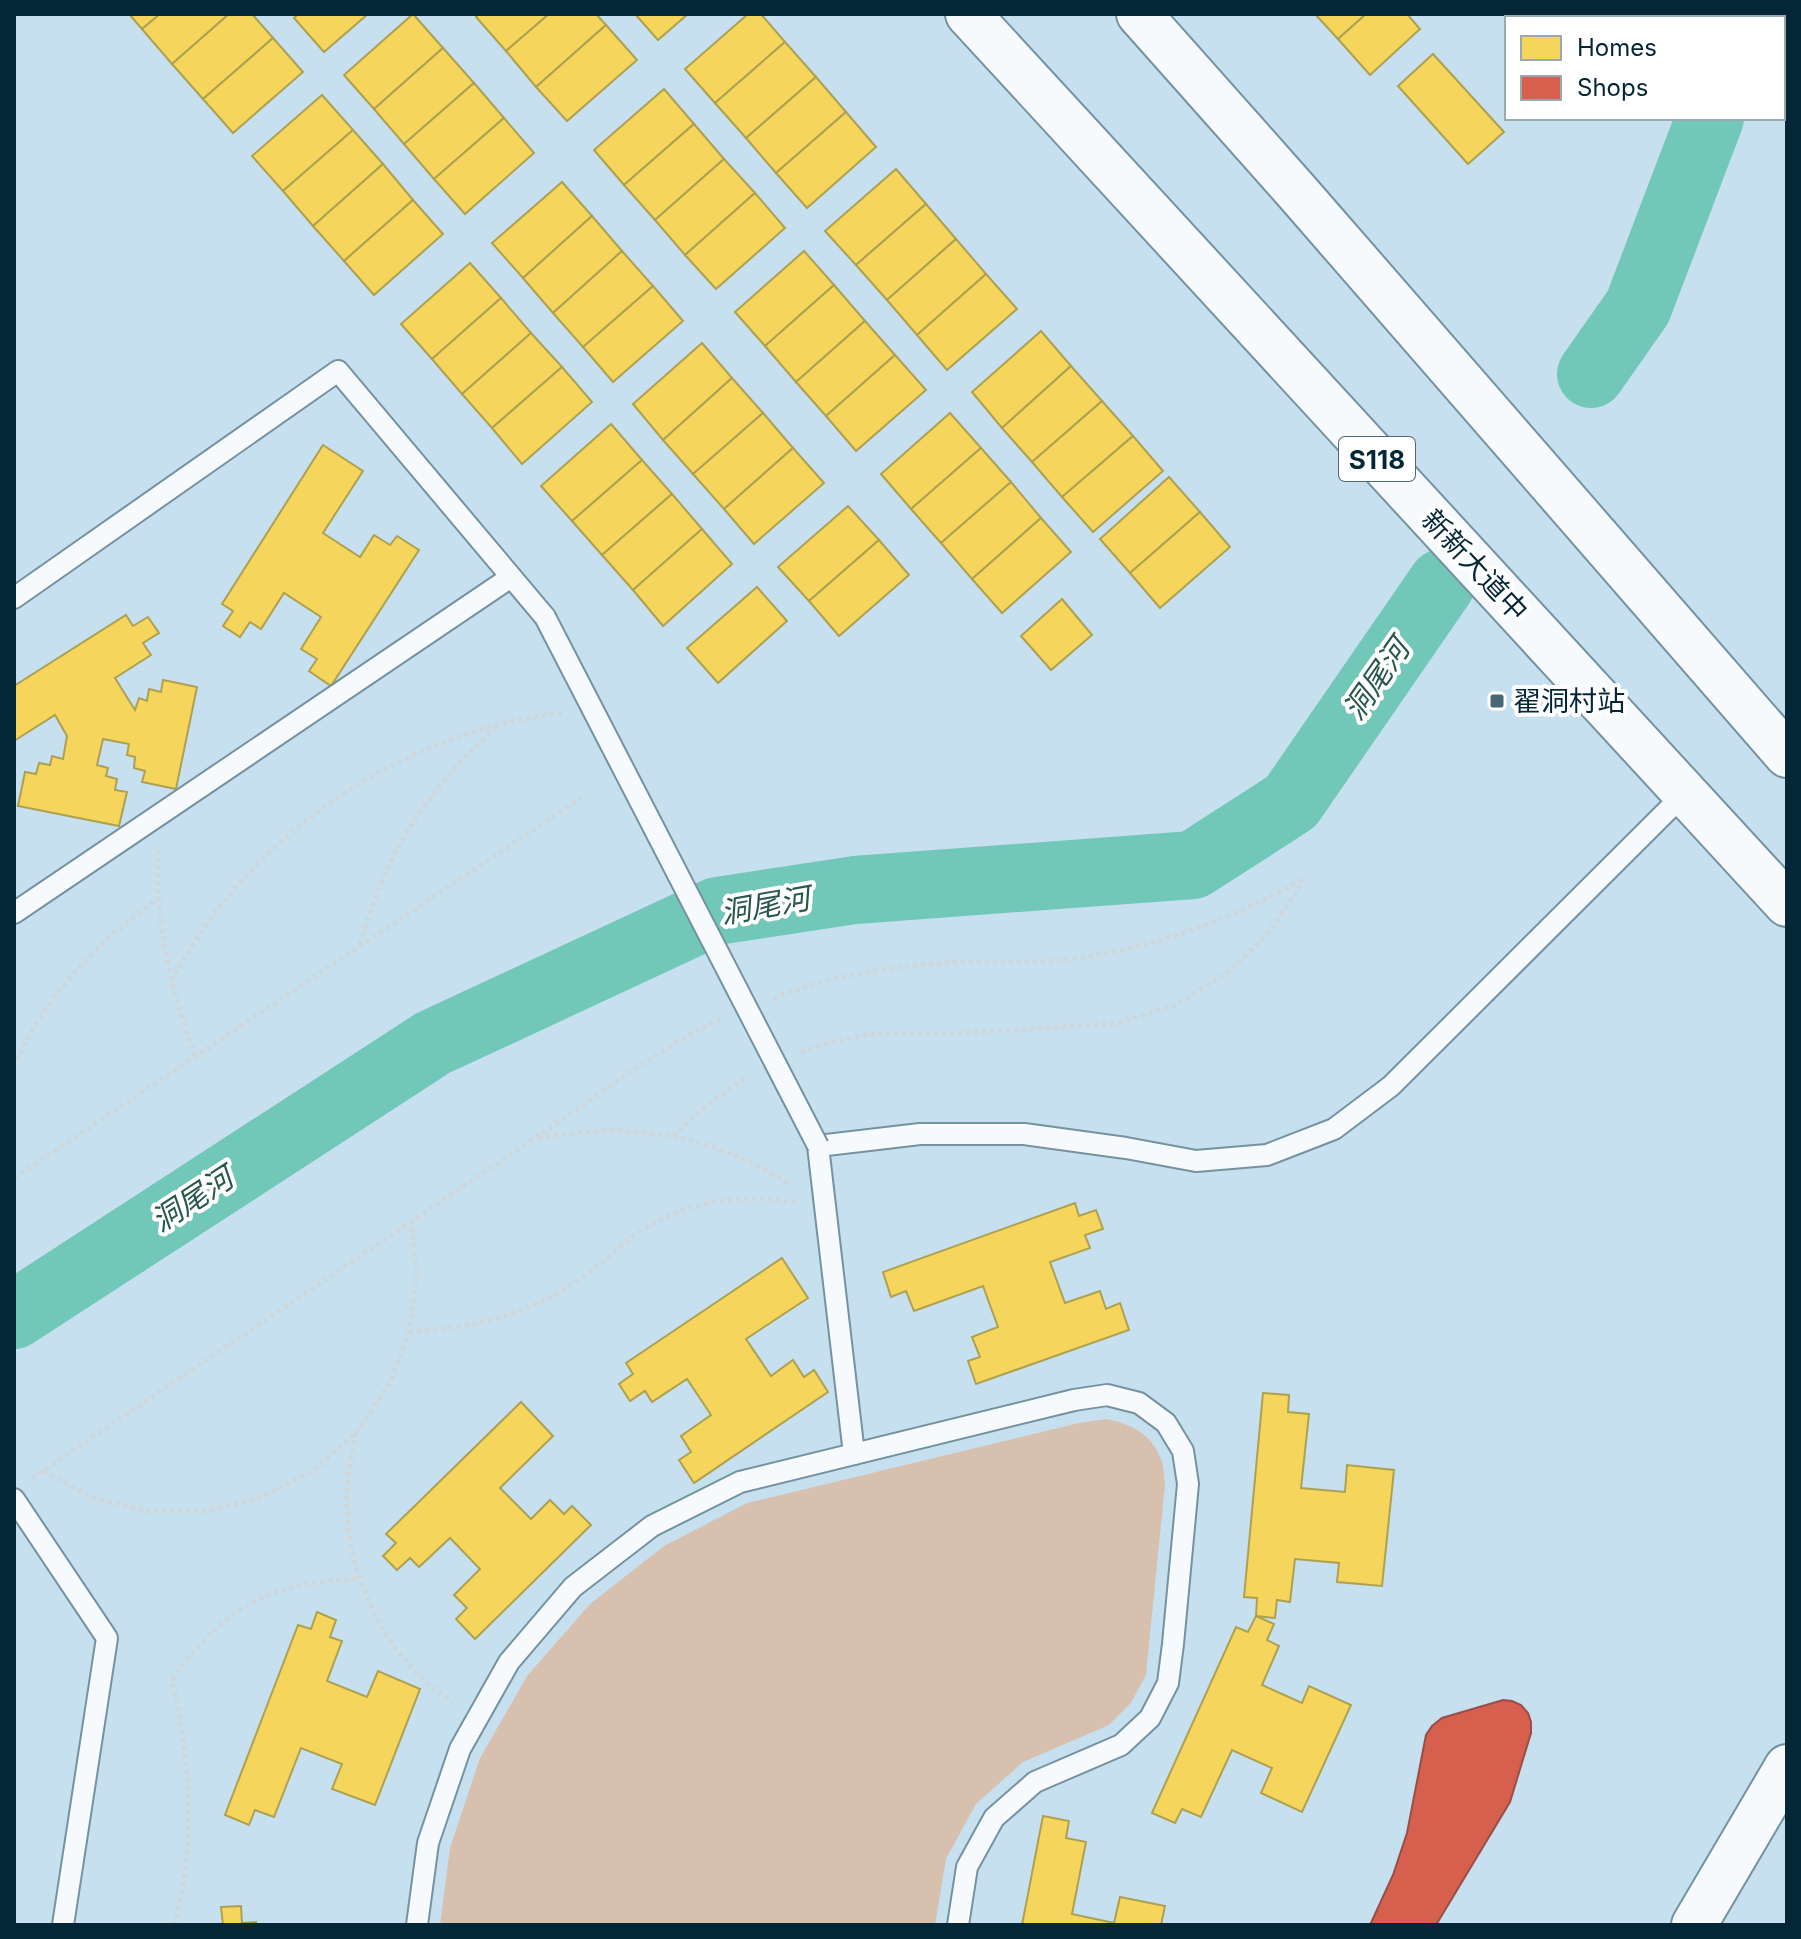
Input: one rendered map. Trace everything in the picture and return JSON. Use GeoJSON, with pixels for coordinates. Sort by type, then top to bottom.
{"type":"FeatureCollection","features":[{"type":"Feature","properties":{"kind":"main road","name":"新新大道中"},"geometry":{"type":"LineString","coordinates":[[968,14],[1787,904]]}},
{"type":"Feature","properties":{"kind":"main road"},"geometry":{"type":"LineString","coordinates":[[1139,14],[1787,755]]}},
{"type":"Feature","properties":{"kind":"main road"},"geometry":{"type":"LineString","coordinates":[[1694,1925],[1787,1767]]}},
{"type":"Feature","properties":{"kind":"lane"},"geometry":{"type":"LineString","coordinates":[[14,598],[338,371],[545,617],[818,1146],[854,1454]]}},
{"type":"Feature","properties":{"kind":"lane"},"geometry":{"type":"LineString","coordinates":[[14,913],[511,577]]}},
{"type":"Feature","properties":{"kind":"lane"},"geometry":{"type":"LineString","coordinates":[[818,1146],[920,1134],[1024,1134],[1196,1161],[1267,1155],[1334,1129],[1391,1086],[1685,793]]}},
{"type":"Feature","properties":{"kind":"lane"},"geometry":{"type":"LineString","coordinates":[[417,1925],[428,1843],[460,1749],[509,1662],[573,1587],[652,1526],[740,1482],[1074,1400],[1107,1395],[1139,1403],[1166,1423],[1183,1451],[1188,1484],[1168,1683],[1150,1718],[1121,1745],[1035,1782],[994,1818],[967,1867],[958,1925]]}},
{"type":"Feature","properties":{"kind":"lane"},"geometry":{"type":"LineString","coordinates":[[19,1491],[107,1638],[63,1925]]}},
{"type":"Feature","properties":{"kind":"path"},"geometry":{"type":"LineString","coordinates":[[171,981],[223,902],[255,866],[302,824],[367,779],[454,739],[499,725],[592,710]]}},
{"type":"Feature","properties":{"kind":"path"},"geometry":{"type":"LineString","coordinates":[[360,946],[390,863],[412,824],[437,788],[466,755],[499,725]]}},
{"type":"Feature","properties":{"kind":"path"},"geometry":{"type":"LineString","coordinates":[[14,1178],[581,798]]}},
{"type":"Feature","properties":{"kind":"path"},"geometry":{"type":"LineString","coordinates":[[162,812],[159,897],[163,940],[171,981],[195,1056]]}},
{"type":"Feature","properties":{"kind":"path"},"geometry":{"type":"LineString","coordinates":[[767,1000],[851,975],[909,966],[1067,960],[1117,952],[1214,923],[1304,879],[1270,931],[1248,953],[1226,974],[1173,1006],[1113,1024],[867,1035],[831,1042],[795,1054]]}},
{"type":"Feature","properties":{"kind":"path"},"geometry":{"type":"LineString","coordinates":[[14,1068],[37,1022],[62,986],[91,953],[159,897]]}},
{"type":"Feature","properties":{"kind":"path"},"geometry":{"type":"LineString","coordinates":[[19,1491],[42,1471],[591,1100],[638,1065],[687,1035],[727,1016]]}},
{"type":"Feature","properties":{"kind":"path"},"geometry":{"type":"LineString","coordinates":[[673,1136],[700,1110],[751,1075]]}},
{"type":"Feature","properties":{"kind":"path"},"geometry":{"type":"LineString","coordinates":[[533,1139],[603,1129],[673,1136],[715,1147],[754,1163],[791,1184],[825,1210]]}},
{"type":"Feature","properties":{"kind":"path"},"geometry":{"type":"LineString","coordinates":[[409,1332],[448,1329],[524,1309],[581,1279],[628,1240],[653,1224],[708,1202],[767,1198],[825,1210]]}},
{"type":"Feature","properties":{"kind":"path"},"geometry":{"type":"LineString","coordinates":[[42,1471],[93,1498],[149,1511],[206,1511],[262,1497],[313,1471],[356,1433],[389,1385],[409,1332],[417,1276],[411,1220]]}},
{"type":"Feature","properties":{"kind":"path"},"geometry":{"type":"LineString","coordinates":[[356,1433],[349,1469],[347,1506],[351,1543],[360,1579],[374,1614],[394,1645],[418,1673],[446,1697],[478,1717]]}},
{"type":"Feature","properties":{"kind":"path"},"geometry":{"type":"LineString","coordinates":[[174,1925],[185,1869],[188,1822],[186,1758],[172,1680],[212,1630],[237,1611],[296,1585],[360,1579]]}},
{"type":"Feature","properties":{"kind":"shaded area"},"geometry":{"type":"Polygon","coordinates":[[[1106,1419],[1132,1427],[1146,1436],[1157,1450],[1163,1469],[1165,1485],[1146,1675],[1131,1703],[1109,1725],[1023,1762],[976,1804],[946,1859],[935,1925],[440,1925],[450,1848],[480,1758],[527,1676],[590,1604],[664,1546],[747,1503],[1106,1419]]]}},
{"type":"Feature","properties":{"kind":"building: Homes"},"geometry":{"type":"Polygon","coordinates":[[[129,14],[160,14],[142,29],[129,14]]]}},
{"type":"Feature","properties":{"kind":"building: Homes"},"geometry":{"type":"Polygon","coordinates":[[[160,14],[229,14],[172,64],[142,29],[160,14]]]}},
{"type":"Feature","properties":{"kind":"building: Homes"},"geometry":{"type":"Polygon","coordinates":[[[229,14],[252,14],[273,38],[203,99],[172,64],[229,14]]]}},
{"type":"Feature","properties":{"kind":"building: Homes"},"geometry":{"type":"Polygon","coordinates":[[[298,14],[368,14],[324,52],[294,18],[298,14]]]}},
{"type":"Feature","properties":{"kind":"building: Homes"},"geometry":{"type":"Polygon","coordinates":[[[413,14],[443,48],[374,109],[344,75],[413,14]]]}},
{"type":"Feature","properties":{"kind":"building: Homes"},"geometry":{"type":"Polygon","coordinates":[[[479,14],[549,14],[506,51],[476,17],[479,14]]]}},
{"type":"Feature","properties":{"kind":"building: Homes"},"geometry":{"type":"Polygon","coordinates":[[[549,14],[596,14],[606,25],[536,87],[506,51],[549,14]]]}},
{"type":"Feature","properties":{"kind":"building: Homes"},"geometry":{"type":"Polygon","coordinates":[[[635,14],[688,14],[658,40],[635,14]]]}},
{"type":"Feature","properties":{"kind":"building: Homes"},"geometry":{"type":"Polygon","coordinates":[[[748,14],[761,14],[785,42],[715,103],[685,69],[748,14]]]}},
{"type":"Feature","properties":{"kind":"building: Homes"},"geometry":{"type":"Polygon","coordinates":[[[1315,14],[1366,14],[1338,39],[1315,14]]]}},
{"type":"Feature","properties":{"kind":"building: Homes"},"geometry":{"type":"Polygon","coordinates":[[[1366,14],[1407,14],[1420,29],[1370,75],[1338,39],[1366,14]]]}},
{"type":"Feature","properties":{"kind":"building: Homes"},"geometry":{"type":"Polygon","coordinates":[[[1601,14],[1603,16],[1559,16],[1601,14]]]}},
{"type":"Feature","properties":{"kind":"building: Homes"},"geometry":{"type":"Polygon","coordinates":[[[606,25],[637,60],[567,121],[536,87],[606,25]]]}},
{"type":"Feature","properties":{"kind":"building: Homes"},"geometry":{"type":"Polygon","coordinates":[[[273,38],[303,72],[233,133],[203,99],[273,38]]]}},
{"type":"Feature","properties":{"kind":"building: Homes"},"geometry":{"type":"Polygon","coordinates":[[[785,42],[816,77],[746,138],[715,103],[785,42]]]}},
{"type":"Feature","properties":{"kind":"building: Homes"},"geometry":{"type":"Polygon","coordinates":[[[443,48],[474,83],[404,144],[374,109],[443,48]]]}},
{"type":"Feature","properties":{"kind":"building: Homes"},"geometry":{"type":"Polygon","coordinates":[[[1433,54],[1504,132],[1468,164],[1398,86],[1433,54]]]}},
{"type":"Feature","properties":{"kind":"building: Homes"},"geometry":{"type":"Polygon","coordinates":[[[816,77],[846,112],[776,173],[746,138],[816,77]]]}},
{"type":"Feature","properties":{"kind":"building: Homes"},"geometry":{"type":"Polygon","coordinates":[[[474,83],[504,118],[434,179],[404,144],[474,83]]]}},
{"type":"Feature","properties":{"kind":"building: Homes"},"geometry":{"type":"Polygon","coordinates":[[[664,89],[694,124],[624,185],[594,150],[664,89]]]}},
{"type":"Feature","properties":{"kind":"building: Homes"},"geometry":{"type":"Polygon","coordinates":[[[322,95],[353,130],[283,191],[252,156],[322,95]]]}},
{"type":"Feature","properties":{"kind":"building: Homes"},"geometry":{"type":"Polygon","coordinates":[[[846,112],[876,147],[807,208],[776,173],[846,112]]]}},
{"type":"Feature","properties":{"kind":"building: Homes"},"geometry":{"type":"Polygon","coordinates":[[[504,118],[534,153],[465,214],[434,179],[504,118]]]}},
{"type":"Feature","properties":{"kind":"building: Homes"},"geometry":{"type":"Polygon","coordinates":[[[694,124],[724,159],[655,220],[624,185],[694,124]]]}},
{"type":"Feature","properties":{"kind":"building: Homes"},"geometry":{"type":"Polygon","coordinates":[[[353,130],[383,164],[313,226],[283,191],[353,130]]]}},
{"type":"Feature","properties":{"kind":"building: Homes"},"geometry":{"type":"Polygon","coordinates":[[[724,159],[755,193],[685,255],[655,220],[724,159]]]}},
{"type":"Feature","properties":{"kind":"building: Homes"},"geometry":{"type":"Polygon","coordinates":[[[383,164],[413,200],[344,261],[313,226],[383,164]]]}},
{"type":"Feature","properties":{"kind":"building: Homes"},"geometry":{"type":"Polygon","coordinates":[[[896,169],[926,204],[856,265],[825,231],[896,169]]]}},
{"type":"Feature","properties":{"kind":"building: Homes"},"geometry":{"type":"Polygon","coordinates":[[[562,182],[592,216],[523,278],[492,243],[562,182]]]}},
{"type":"Feature","properties":{"kind":"building: Homes"},"geometry":{"type":"Polygon","coordinates":[[[755,193],[785,228],[716,289],[685,255],[755,193]]]}},
{"type":"Feature","properties":{"kind":"building: Homes"},"geometry":{"type":"Polygon","coordinates":[[[413,200],[443,234],[374,295],[344,261],[413,200]]]}},
{"type":"Feature","properties":{"kind":"building: Homes"},"geometry":{"type":"Polygon","coordinates":[[[926,204],[956,239],[887,300],[856,265],[926,204]]]}},
{"type":"Feature","properties":{"kind":"building: Homes"},"geometry":{"type":"Polygon","coordinates":[[[592,216],[622,251],[553,313],[523,278],[592,216]]]}},
{"type":"Feature","properties":{"kind":"building: Homes"},"geometry":{"type":"Polygon","coordinates":[[[956,239],[986,274],[917,335],[887,300],[956,239]]]}},
{"type":"Feature","properties":{"kind":"building: Homes"},"geometry":{"type":"Polygon","coordinates":[[[622,251],[653,286],[583,347],[553,313],[622,251]]]}},
{"type":"Feature","properties":{"kind":"building: Homes"},"geometry":{"type":"Polygon","coordinates":[[[804,251],[834,285],[765,346],[735,312],[804,251]]]}},
{"type":"Feature","properties":{"kind":"building: Homes"},"geometry":{"type":"Polygon","coordinates":[[[470,263],[501,298],[432,359],[401,324],[470,263]]]}},
{"type":"Feature","properties":{"kind":"building: Homes"},"geometry":{"type":"Polygon","coordinates":[[[986,274],[1017,309],[947,370],[917,335],[986,274]]]}},
{"type":"Feature","properties":{"kind":"building: Homes"},"geometry":{"type":"Polygon","coordinates":[[[834,285],[865,321],[796,382],[765,346],[834,285]]]}},
{"type":"Feature","properties":{"kind":"building: Homes"},"geometry":{"type":"Polygon","coordinates":[[[653,286],[683,321],[613,382],[583,347],[653,286]]]}},
{"type":"Feature","properties":{"kind":"building: Homes"},"geometry":{"type":"Polygon","coordinates":[[[501,298],[531,333],[462,394],[432,359],[501,298]]]}},
{"type":"Feature","properties":{"kind":"building: Homes"},"geometry":{"type":"Polygon","coordinates":[[[865,321],[895,355],[826,416],[796,382],[865,321]]]}},
{"type":"Feature","properties":{"kind":"building: Homes"},"geometry":{"type":"Polygon","coordinates":[[[1041,331],[1071,366],[1002,428],[972,392],[1041,331]]]}},
{"type":"Feature","properties":{"kind":"building: Homes"},"geometry":{"type":"Polygon","coordinates":[[[531,333],[562,367],[492,428],[462,394],[531,333]]]}},
{"type":"Feature","properties":{"kind":"building: Homes"},"geometry":{"type":"Polygon","coordinates":[[[702,343],[732,378],[663,440],[633,404],[702,343]]]}},
{"type":"Feature","properties":{"kind":"building: Homes"},"geometry":{"type":"Polygon","coordinates":[[[895,355],[926,390],[856,451],[826,416],[895,355]]]}},
{"type":"Feature","properties":{"kind":"building: Homes"},"geometry":{"type":"Polygon","coordinates":[[[1071,366],[1102,401],[1032,462],[1002,428],[1071,366]]]}},
{"type":"Feature","properties":{"kind":"building: Homes"},"geometry":{"type":"Polygon","coordinates":[[[562,367],[592,402],[522,464],[492,428],[562,367]]]}},
{"type":"Feature","properties":{"kind":"building: Homes"},"geometry":{"type":"Polygon","coordinates":[[[732,378],[763,413],[693,474],[663,440],[732,378]]]}},
{"type":"Feature","properties":{"kind":"building: Homes"},"geometry":{"type":"Polygon","coordinates":[[[1102,401],[1133,436],[1062,497],[1032,462],[1102,401]]]}},
{"type":"Feature","properties":{"kind":"building: Homes"},"geometry":{"type":"Polygon","coordinates":[[[763,413],[793,448],[724,509],[693,474],[763,413]]]}},
{"type":"Feature","properties":{"kind":"building: Homes"},"geometry":{"type":"Polygon","coordinates":[[[950,413],[981,448],[911,509],[881,474],[950,413]]]}},
{"type":"Feature","properties":{"kind":"building: Homes"},"geometry":{"type":"Polygon","coordinates":[[[611,424],[642,460],[572,521],[541,486],[611,424]]]}},
{"type":"Feature","properties":{"kind":"building: Homes"},"geometry":{"type":"Polygon","coordinates":[[[1133,436],[1163,471],[1093,532],[1062,497],[1133,436]]]}},
{"type":"Feature","properties":{"kind":"building: Homes"},"geometry":{"type":"Polygon","coordinates":[[[323,445],[363,471],[323,533],[360,557],[374,535],[390,545],[397,536],[419,550],[331,686],[309,671],[317,659],[301,649],[321,617],[284,593],[261,629],[250,622],[240,637],[223,626],[233,611],[222,604],[323,445]]]}},
{"type":"Feature","properties":{"kind":"building: Homes"},"geometry":{"type":"Polygon","coordinates":[[[793,448],[824,483],[754,544],[724,509],[793,448]]]}},
{"type":"Feature","properties":{"kind":"building: Homes"},"geometry":{"type":"Polygon","coordinates":[[[981,448],[1011,482],[941,543],[911,509],[981,448]]]}},
{"type":"Feature","properties":{"kind":"building: Homes"},"geometry":{"type":"Polygon","coordinates":[[[642,460],[672,494],[602,555],[572,521],[642,460]]]}},
{"type":"Feature","properties":{"kind":"building: Homes"},"geometry":{"type":"Polygon","coordinates":[[[1169,477],[1200,512],[1130,573],[1100,539],[1169,477]]]}},
{"type":"Feature","properties":{"kind":"building: Homes"},"geometry":{"type":"Polygon","coordinates":[[[1011,482],[1041,518],[972,579],[941,543],[1011,482]]]}},
{"type":"Feature","properties":{"kind":"building: Homes"},"geometry":{"type":"Polygon","coordinates":[[[672,494],[702,529],[633,590],[602,555],[672,494]]]}},
{"type":"Feature","properties":{"kind":"building: Homes"},"geometry":{"type":"Polygon","coordinates":[[[848,506],[879,540],[809,601],[778,567],[848,506]]]}},
{"type":"Feature","properties":{"kind":"building: Homes"},"geometry":{"type":"Polygon","coordinates":[[[1200,512],[1230,547],[1160,608],[1130,573],[1200,512]]]}},
{"type":"Feature","properties":{"kind":"building: Homes"},"geometry":{"type":"Polygon","coordinates":[[[1041,518],[1071,552],[1002,613],[972,579],[1041,518]]]}},
{"type":"Feature","properties":{"kind":"building: Homes"},"geometry":{"type":"Polygon","coordinates":[[[702,529],[732,564],[663,626],[633,590],[702,529]]]}},
{"type":"Feature","properties":{"kind":"building: Homes"},"geometry":{"type":"Polygon","coordinates":[[[879,540],[909,575],[839,636],[809,601],[879,540]]]}},
{"type":"Feature","properties":{"kind":"building: Homes"},"geometry":{"type":"Polygon","coordinates":[[[757,587],[787,621],[718,683],[687,648],[757,587]]]}},
{"type":"Feature","properties":{"kind":"building: Homes"},"geometry":{"type":"Polygon","coordinates":[[[1062,599],[1092,635],[1051,670],[1021,636],[1062,599]]]}},
{"type":"Feature","properties":{"kind":"building: Homes"},"geometry":{"type":"Polygon","coordinates":[[[126,615],[133,626],[148,617],[159,633],[143,643],[151,655],[115,678],[135,710],[139,698],[147,701],[149,689],[161,692],[163,680],[197,687],[176,789],[142,782],[145,771],[134,768],[135,757],[127,755],[129,744],[103,739],[97,765],[108,768],[106,776],[117,779],[115,790],[127,792],[119,826],[18,806],[25,772],[36,774],[39,763],[50,765],[52,756],[63,759],[67,736],[55,715],[14,741],[14,686],[126,615]]]}},
{"type":"Feature","properties":{"kind":"building: Homes"},"geometry":{"type":"Polygon","coordinates":[[[1075,1203],[1079,1216],[1096,1210],[1103,1229],[1085,1235],[1090,1248],[1050,1262],[1065,1303],[1100,1291],[1106,1309],[1120,1303],[1129,1330],[976,1384],[968,1361],[980,1357],[972,1337],[998,1327],[983,1286],[914,1311],[906,1291],[891,1297],[883,1272],[1075,1203]]]}},
{"type":"Feature","properties":{"kind":"building: Homes"},"geometry":{"type":"Polygon","coordinates":[[[782,1258],[808,1298],[746,1339],[771,1376],[793,1360],[804,1377],[814,1370],[828,1392],[694,1483],[679,1460],[691,1452],[681,1436],[711,1415],[687,1379],[652,1402],[645,1391],[630,1401],[619,1384],[633,1374],[626,1363],[782,1258]]]}},
{"type":"Feature","properties":{"kind":"building: Homes"},"geometry":{"type":"Polygon","coordinates":[[[1263,1393],[1289,1395],[1288,1412],[1309,1414],[1301,1488],[1345,1492],[1347,1465],[1394,1470],[1382,1586],[1337,1582],[1339,1563],[1295,1559],[1290,1602],[1277,1600],[1275,1618],[1256,1616],[1257,1598],[1244,1597],[1263,1393]]]}},
{"type":"Feature","properties":{"kind":"building: Homes"},"geometry":{"type":"Polygon","coordinates":[[[521,1402],[553,1436],[500,1488],[531,1519],[550,1500],[564,1514],[572,1506],[591,1525],[475,1639],[456,1619],[467,1608],[454,1595],[480,1569],[450,1538],[419,1567],[410,1558],[397,1570],[383,1556],[396,1543],[386,1534],[521,1402]]]}},
{"type":"Feature","properties":{"kind":"building: Homes"},"geometry":{"type":"Polygon","coordinates":[[[317,1612],[336,1620],[330,1637],[342,1641],[327,1681],[367,1697],[378,1671],[420,1689],[375,1805],[332,1789],[342,1764],[301,1748],[274,1817],[255,1810],[249,1825],[225,1815],[298,1625],[311,1629],[317,1612]]]}},
{"type":"Feature","properties":{"kind":"building: Homes"},"geometry":{"type":"Polygon","coordinates":[[[1256,1616],[1274,1624],[1267,1640],[1279,1646],[1262,1685],[1302,1703],[1309,1686],[1351,1705],[1302,1812],[1261,1793],[1272,1768],[1232,1750],[1201,1817],[1182,1809],[1175,1823],[1152,1813],[1236,1627],[1248,1632],[1256,1616]]]}},
{"type":"Feature","properties":{"kind":"building: Homes"},"geometry":{"type":"Polygon","coordinates":[[[1043,1816],[1069,1821],[1066,1838],[1086,1842],[1072,1914],[1114,1923],[1120,1897],[1165,1906],[1161,1925],[1022,1925],[1043,1816]]]}},
{"type":"Feature","properties":{"kind":"building: Homes"},"geometry":{"type":"Polygon","coordinates":[[[241,1906],[242,1923],[256,1922],[256,1925],[223,1925],[221,1907],[241,1906]]]}},
{"type":"Feature","properties":{"kind":"building: Shops"},"geometry":{"type":"Polygon","coordinates":[[[1503,1700],[1521,1705],[1531,1722],[1531,1733],[1510,1802],[1436,1925],[1370,1925],[1393,1875],[1407,1833],[1426,1735],[1442,1718],[1503,1700]]]}},
{"type":"Feature","properties":{"kind":"waterway","name":"洞尾河"},"geometry":{"type":"LineString","coordinates":[[1591,374],[1638,307],[1709,120]]}},
{"type":"Feature","properties":{"kind":"waterway","name":"洞尾河"},"geometry":{"type":"LineString","coordinates":[[14,1315],[433,1043],[717,911],[855,890],[1193,865],[1291,802],[1442,583]]}},
{"type":"Feature","properties":{"kind":"place","name":"翟洞村站"},"geometry":{"type":"Point","coordinates":[1497,701]}}]}
